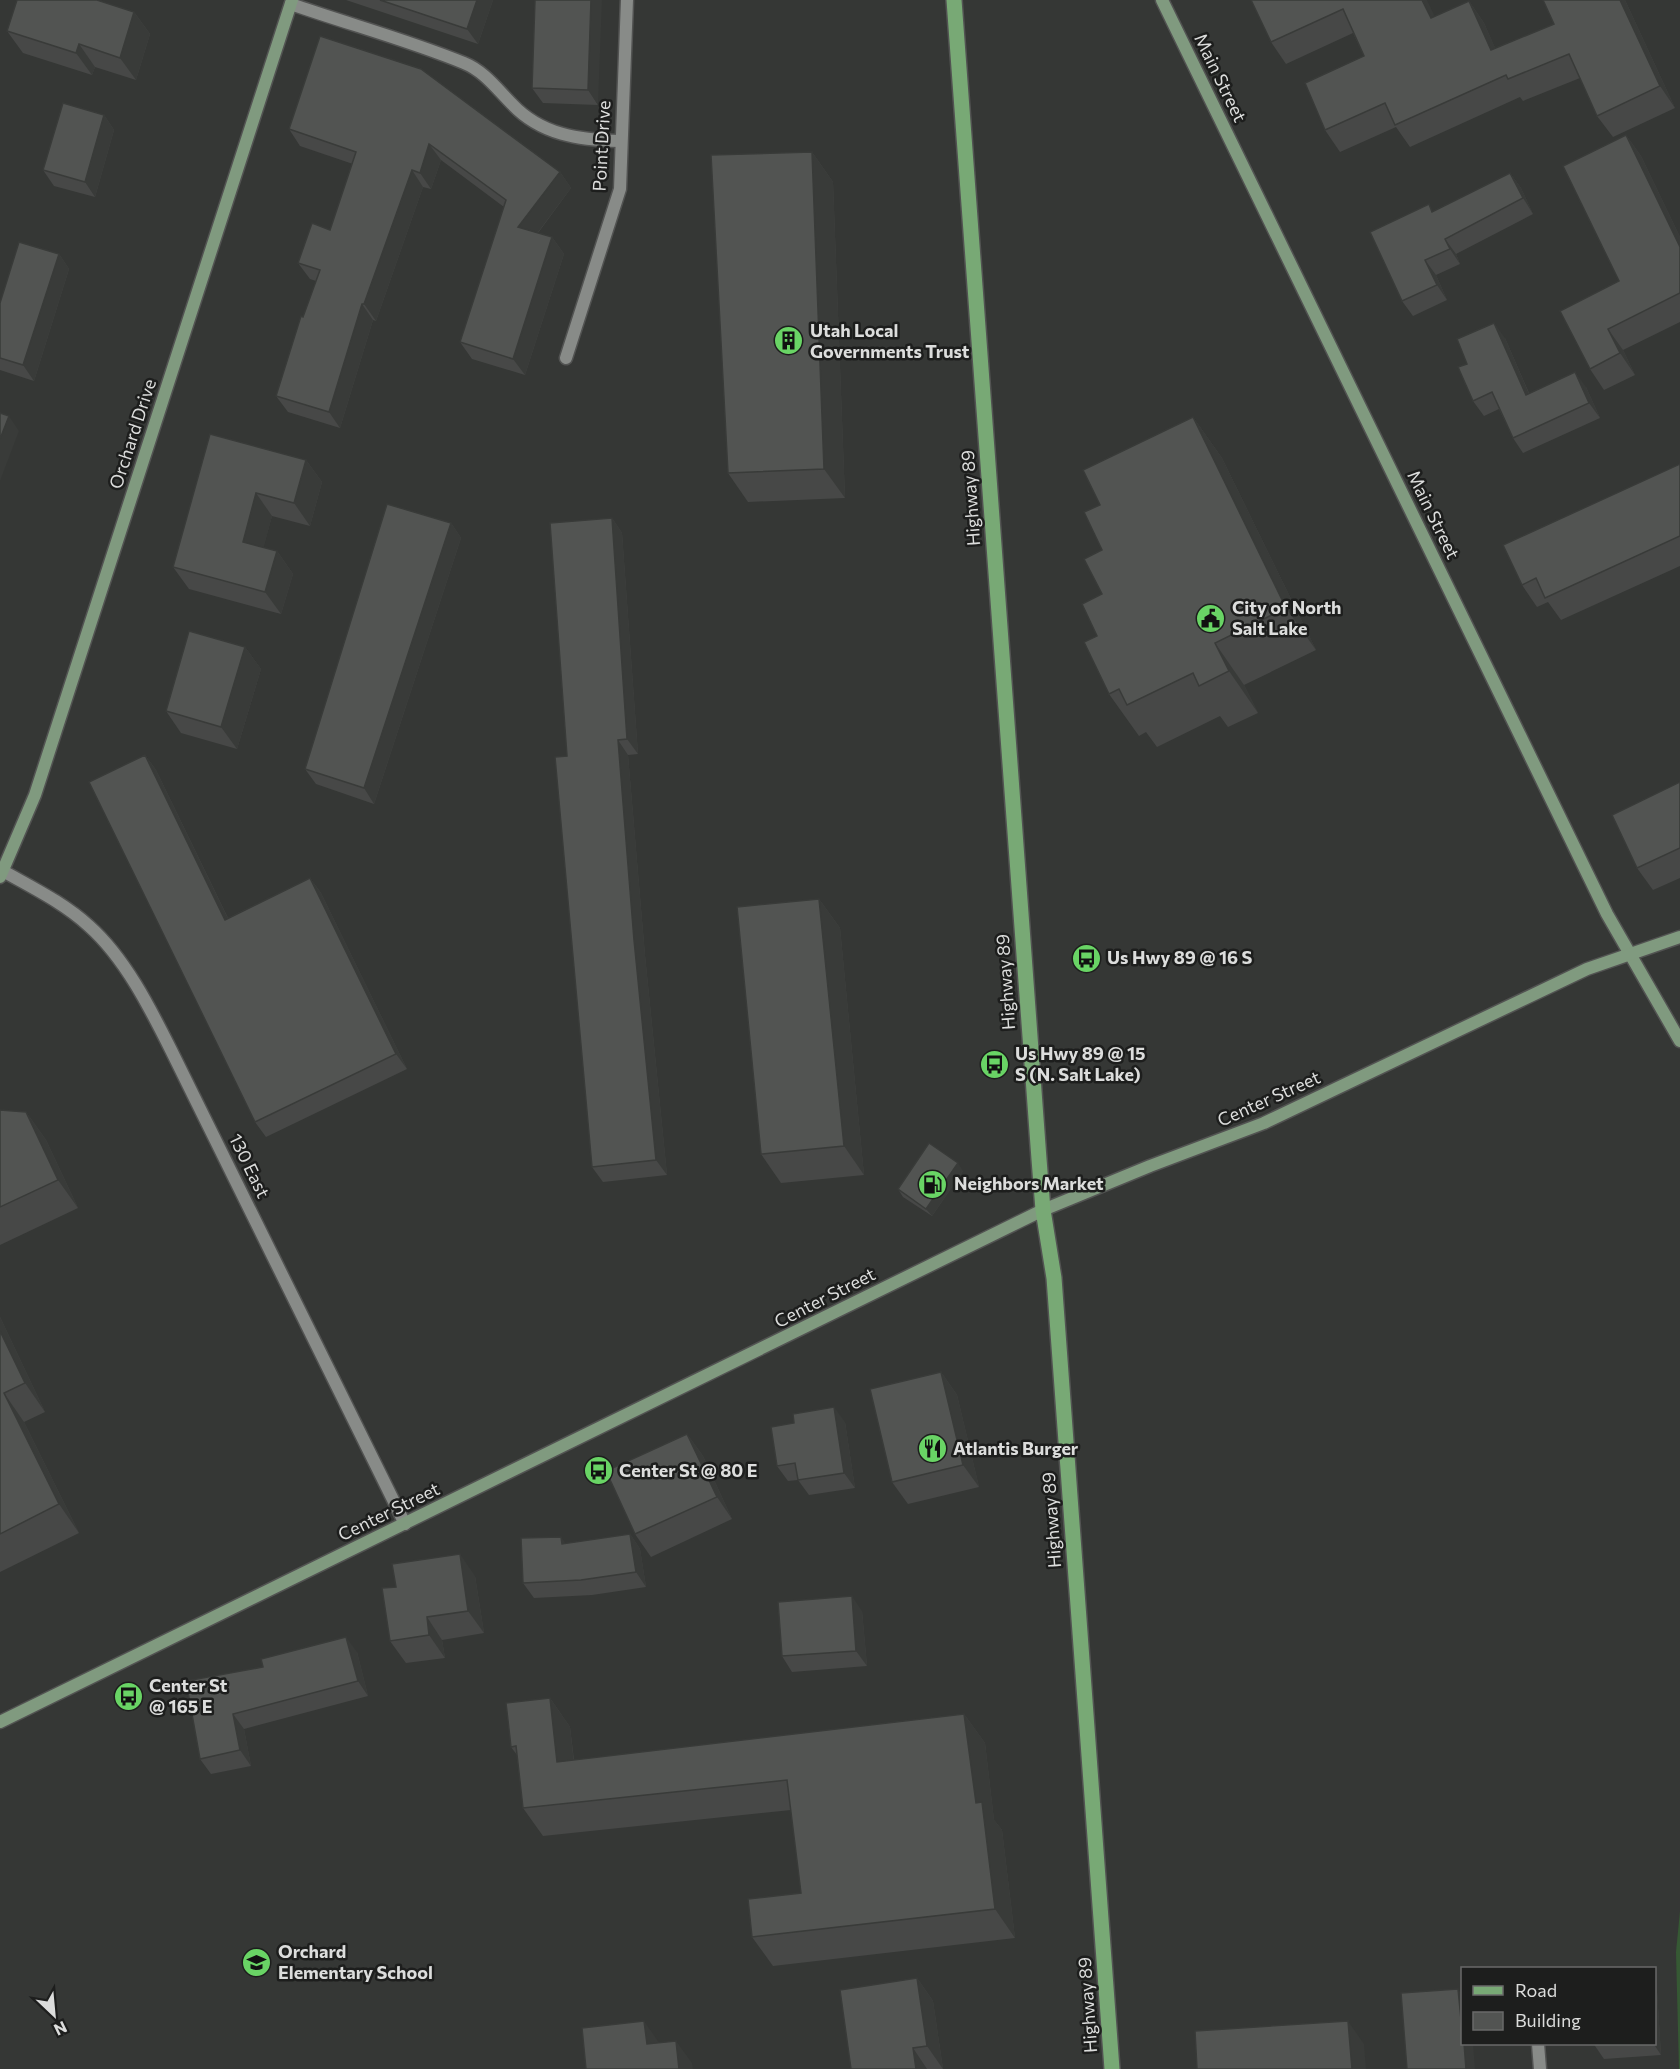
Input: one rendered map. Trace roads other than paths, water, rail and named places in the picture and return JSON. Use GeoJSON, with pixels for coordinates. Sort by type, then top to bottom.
{"type":"FeatureCollection","features":[{"type":"Feature","properties":{"kind":"main road","name":"Highway 89"},"geometry":{"type":"LineString","coordinates":[[954,0],[1043,1210],[1054,1278],[1112,2069]]}},
{"type":"Feature","properties":{"kind":"main road","name":"Main Street"},"geometry":{"type":"LineString","coordinates":[[1162,0],[1607,914],[1680,1041]]}},
{"type":"Feature","properties":{"kind":"main road","name":"Orchard Drive"},"geometry":{"type":"LineString","coordinates":[[2,874],[38,785],[292,2]]}},
{"type":"Feature","properties":{"kind":"main road","name":"Center Street"},"geometry":{"type":"LineString","coordinates":[[0,1722],[1043,1210],[1150,1166],[1264,1124],[1587,969],[1680,937]]}},
{"type":"Feature","properties":{"kind":"street","name":"Point Drive"},"geometry":{"type":"LineString","coordinates":[[566,358],[620,189],[627,0]]}},
{"type":"Feature","properties":{"kind":"street"},"geometry":{"type":"LineString","coordinates":[[292,2],[465,63],[485,76],[525,117],[538,126],[583,138],[620,141]]}},
{"type":"Feature","properties":{"kind":"street","name":"130 East"},"geometry":{"type":"LineString","coordinates":[[2,874],[58,902],[91,927],[141,996],[171,1050],[405,1524]]}},
{"type":"Feature","properties":{"kind":"street"},"geometry":{"type":"LineString","coordinates":[[1538,2045],[1540,2069]]}},
{"type":"Feature","properties":{"kind":"place","name":"Utah Local Governments Trust"},"geometry":{"type":"Point","coordinates":[789,341]}},
{"type":"Feature","properties":{"kind":"place","name":"City of North Salt Lake"},"geometry":{"type":"Point","coordinates":[1211,618]}},
{"type":"Feature","properties":{"kind":"place","name":"Us Hwy 89 @ 16 S"},"geometry":{"type":"Point","coordinates":[1086,958]}},
{"type":"Feature","properties":{"kind":"place","name":"Us Hwy 89 @ 15 S (N. Salt Lake)"},"geometry":{"type":"Point","coordinates":[994,1064]}},
{"type":"Feature","properties":{"kind":"place","name":"Neighbors Market"},"geometry":{"type":"Point","coordinates":[933,1184]}},
{"type":"Feature","properties":{"kind":"place","name":"Atlantis Burger"},"geometry":{"type":"Point","coordinates":[932,1449]}},
{"type":"Feature","properties":{"kind":"place","name":"Center St @ 80 E"},"geometry":{"type":"Point","coordinates":[598,1471]}},
{"type":"Feature","properties":{"kind":"place","name":"Center St @ 165 E"},"geometry":{"type":"Point","coordinates":[128,1696]}},
{"type":"Feature","properties":{"kind":"place","name":"Orchard Elementary School"},"geometry":{"type":"Point","coordinates":[257,1962]}}]}
